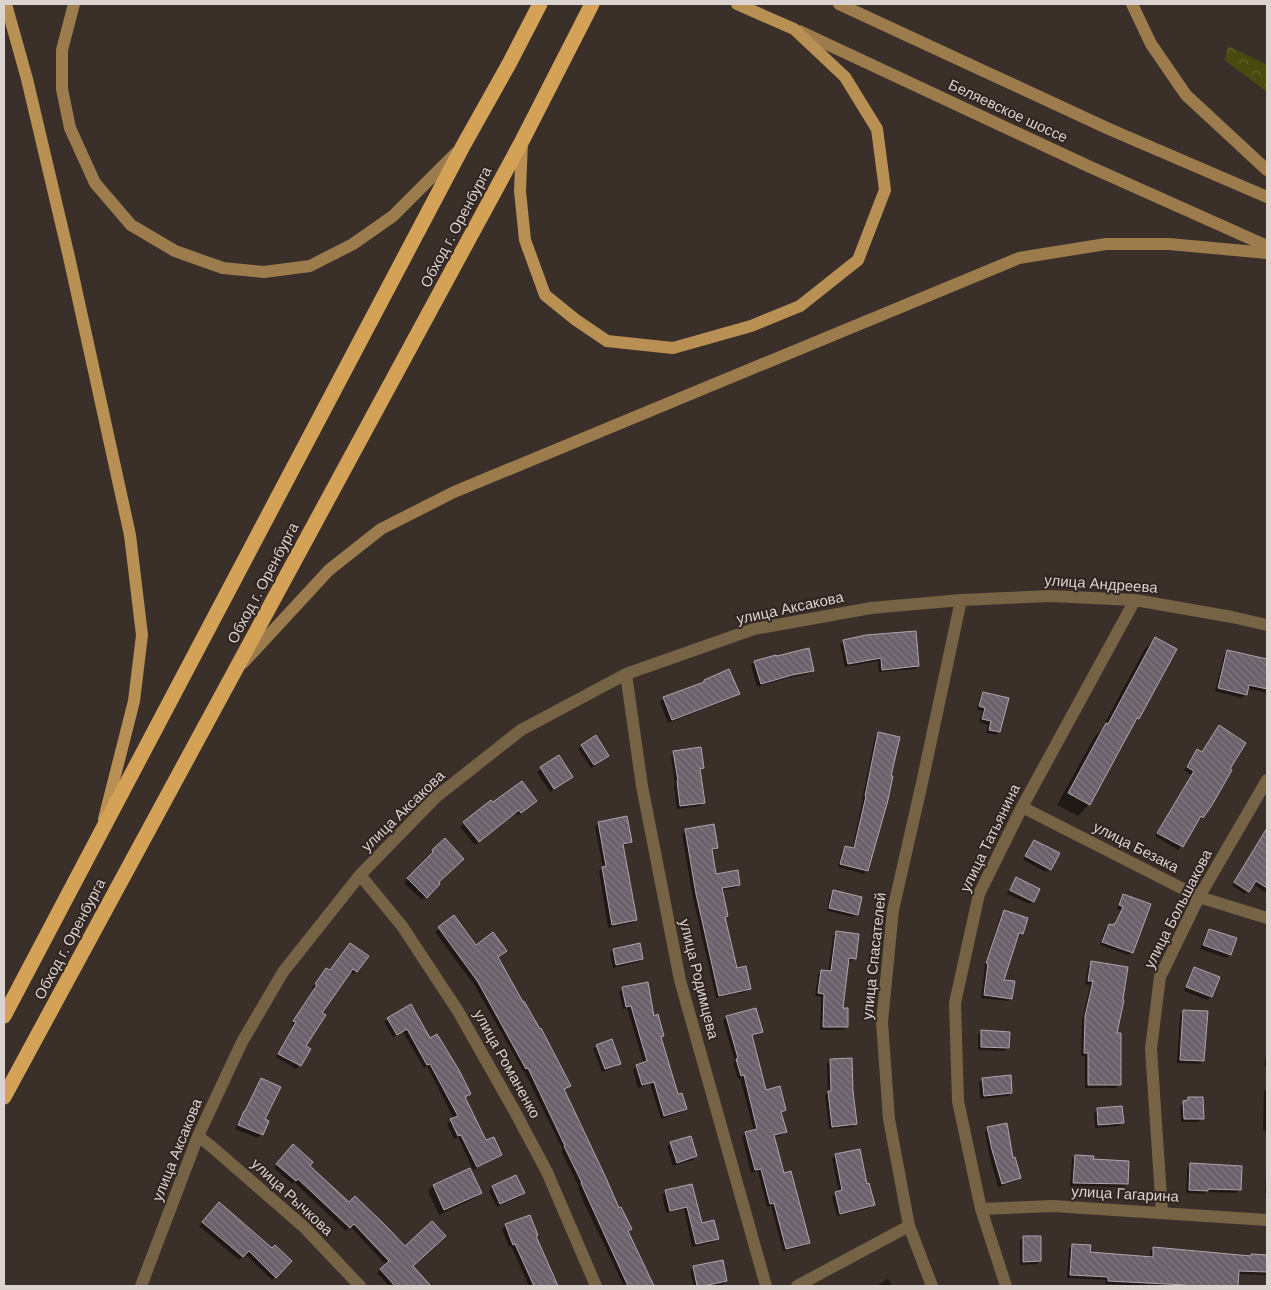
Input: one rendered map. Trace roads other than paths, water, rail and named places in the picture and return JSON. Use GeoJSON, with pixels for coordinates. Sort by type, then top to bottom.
{"type":"FeatureCollection","features":[{"type":"Feature","properties":{"kind":"highway","name":"Обход г. Оренбурга"},"geometry":{"type":"LineString","coordinates":[[4,1016],[463,146],[540,4]]}},
{"type":"Feature","properties":{"kind":"highway","name":"Обход г. Оренбурга"},"geometry":{"type":"LineString","coordinates":[[4,1097],[522,141],[592,4]]}},
{"type":"Feature","properties":{"kind":"main road"},"geometry":{"type":"LineString","coordinates":[[6,4],[28,79],[130,535],[142,635],[134,701],[100,835]]}},
{"type":"Feature","properties":{"kind":"main road"},"geometry":{"type":"LineString","coordinates":[[74,4],[62,50],[62,89],[70,128],[95,183],[131,225],[175,251],[223,268],[264,272],[310,266],[353,244],[393,216],[463,146]]}},
{"type":"Feature","properties":{"kind":"main road","name":"Беляевское шоссе"},"geometry":{"type":"LineString","coordinates":[[737,4],[1088,166],[1267,246]]}},
{"type":"Feature","properties":{"kind":"main road","name":"Беляевское шоссе"},"geometry":{"type":"LineString","coordinates":[[839,4],[1109,129],[1267,197]]}},
{"type":"Feature","properties":{"kind":"main road"},"geometry":{"type":"LineString","coordinates":[[1132,4],[1151,44],[1186,94],[1267,170]]}},
{"type":"Feature","properties":{"kind":"main road"},"geometry":{"type":"LineString","coordinates":[[522,141],[520,191],[525,240],[545,295],[576,320],[607,341],[673,348],[751,326],[800,306],[858,260],[885,190],[877,129],[845,77],[794,29]]}},
{"type":"Feature","properties":{"kind":"main road"},"geometry":{"type":"LineString","coordinates":[[233,674],[329,570],[380,529],[454,492],[1019,258],[1106,244],[1169,244],[1267,253]]}},
{"type":"Feature","properties":{"kind":"street","name":"улица Андреева"},"geometry":{"type":"LineString","coordinates":[[961,600],[1050,596],[1135,600],[1267,625]]}},
{"type":"Feature","properties":{"kind":"street","name":"улица Аксакова"},"geometry":{"type":"LineString","coordinates":[[141,1286],[198,1136],[242,1042],[283,972],[360,875],[436,798],[521,730],[626,674],[754,629],[871,608],[961,600]]}},
{"type":"Feature","properties":{"kind":"street","name":"улица Спасателей"},"geometry":{"type":"LineString","coordinates":[[932,1286],[909,1226],[889,1119],[882,1022],[892,910],[922,783],[961,600]]}},
{"type":"Feature","properties":{"kind":"street","name":"улица Татьянина"},"geometry":{"type":"LineString","coordinates":[[1006,1286],[981,1209],[958,1101],[955,1003],[979,894],[1022,807],[1135,600]]}},
{"type":"Feature","properties":{"kind":"street","name":"улица Родимцева"},"geometry":{"type":"LineString","coordinates":[[626,674],[642,786],[680,980],[766,1286]]}},
{"type":"Feature","properties":{"kind":"street","name":"улица Большакова"},"geometry":{"type":"LineString","coordinates":[[1162,1212],[1151,1049],[1160,977],[1199,896],[1267,780]]}},
{"type":"Feature","properties":{"kind":"street","name":"улица Безака"},"geometry":{"type":"LineString","coordinates":[[1022,807],[1199,896],[1267,918]]}},
{"type":"Feature","properties":{"kind":"street","name":"улица Романенко"},"geometry":{"type":"LineString","coordinates":[[360,875],[402,926],[462,1019],[547,1172],[596,1286]]}},
{"type":"Feature","properties":{"kind":"street","name":"улица Рычкова"},"geometry":{"type":"LineString","coordinates":[[198,1136],[305,1228],[360,1286]]}},
{"type":"Feature","properties":{"kind":"street","name":"улица Гагарина"},"geometry":{"type":"LineString","coordinates":[[981,1209],[1053,1206],[1267,1220]]}},
{"type":"Feature","properties":{"kind":"street"},"geometry":{"type":"LineString","coordinates":[[797,1286],[909,1226]]}}]}
